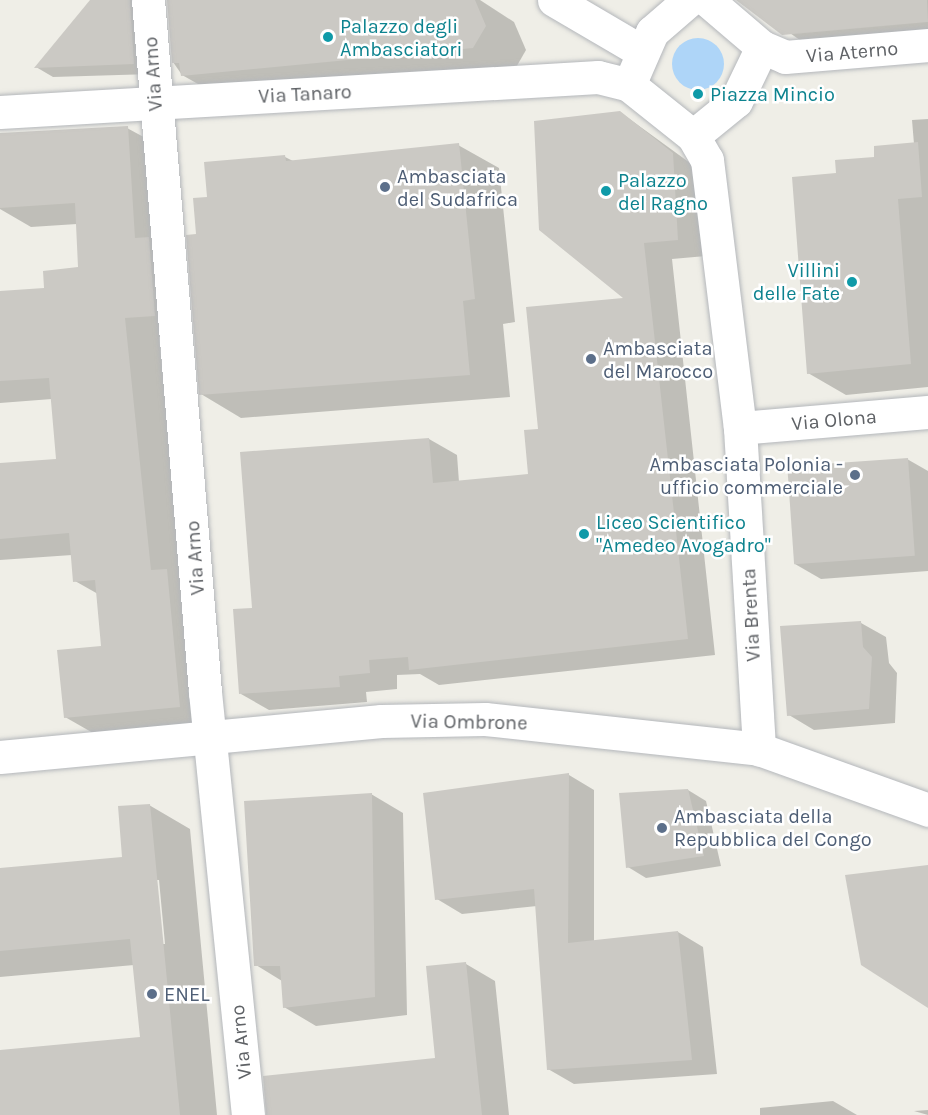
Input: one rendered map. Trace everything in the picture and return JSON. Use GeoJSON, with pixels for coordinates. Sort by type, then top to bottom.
{"type":"FeatureCollection","features":[{"type":"Feature","properties":{"kind":"street","name":"Via Arno"},"geometry":{"type":"LineString","coordinates":[[148,0],[154,101],[210,736],[248,1115]]}},
{"type":"Feature","properties":{"kind":"street"},"geometry":{"type":"LineString","coordinates":[[554,0],[641,51]]}},
{"type":"Feature","properties":{"kind":"street"},"geometry":{"type":"LineString","coordinates":[[689,0],[665,18],[620,81],[700,148],[736,101],[769,51],[707,0]]}},
{"type":"Feature","properties":{"kind":"street","name":"Via Aterno"},"geometry":{"type":"LineString","coordinates":[[769,51],[928,45]]}},
{"type":"Feature","properties":{"kind":"street","name":"Via Tanaro"},"geometry":{"type":"LineString","coordinates":[[0,112],[154,101],[620,81]]}},
{"type":"Feature","properties":{"kind":"street","name":"Via Brenta"},"geometry":{"type":"LineString","coordinates":[[700,148],[740,428],[759,749]]}},
{"type":"Feature","properties":{"kind":"street","name":"Via Olona"},"geometry":{"type":"LineString","coordinates":[[740,428],[928,412]]}},
{"type":"Feature","properties":{"kind":"street","name":"Via Ombrone"},"geometry":{"type":"LineString","coordinates":[[0,757],[210,736],[469,719],[759,749],[928,810]]}},
{"type":"Feature","properties":{"kind":"water"},"geometry":{"type":"Polygon","coordinates":[[[693,38],[703,38],[717,45],[724,64],[717,83],[703,90],[693,90],[683,86],[676,79],[672,69],[672,59],[676,49],[683,42],[693,38]]]}},
{"type":"Feature","properties":{"kind":"building"},"geometry":{"type":"Polygon","coordinates":[[[90,0],[130,0],[134,64],[34,68],[90,0]]]}},
{"type":"Feature","properties":{"kind":"building","name":"Palazzo degli Ambasciatori"},"geometry":{"type":"Polygon","coordinates":[[[167,0],[475,0],[486,26],[473,48],[181,76],[179,63],[172,63],[167,0]]]}},
{"type":"Feature","properties":{"kind":"building"},"geometry":{"type":"Polygon","coordinates":[[[736,0],[927,0],[928,22],[782,35],[736,0]]]}},
{"type":"Feature","properties":{"kind":"building"},"geometry":{"type":"Polygon","coordinates":[[[620,111],[673,153],[678,240],[644,243],[688,639],[409,670],[408,657],[369,660],[370,673],[339,676],[340,687],[239,694],[233,609],[252,608],[240,452],[429,438],[433,483],[528,474],[524,430],[538,429],[526,307],[623,298],[539,230],[534,121],[620,111]]]}},
{"type":"Feature","properties":{"kind":"building"},"geometry":{"type":"Polygon","coordinates":[[[128,126],[135,238],[149,237],[155,316],[125,318],[151,570],[167,569],[180,707],[64,718],[57,650],[101,646],[95,580],[73,582],[69,533],[0,539],[0,463],[56,459],[49,378],[0,381],[0,291],[44,288],[43,271],[78,267],[75,203],[0,208],[0,133],[128,126]]]}},
{"type":"Feature","properties":{"kind":"building","name":"Villini delle Fate"},"geometry":{"type":"Polygon","coordinates":[[[918,142],[922,197],[898,199],[911,364],[807,374],[792,177],[836,173],[835,160],[874,157],[874,146],[918,142]]]}},
{"type":"Feature","properties":{"kind":"building"},"geometry":{"type":"Polygon","coordinates":[[[459,143],[475,299],[463,301],[470,375],[199,395],[186,235],[196,234],[193,198],[207,197],[204,162],[285,155],[286,161],[459,143]]]}},
{"type":"Feature","properties":{"kind":"building"},"geometry":{"type":"Polygon","coordinates":[[[908,458],[915,556],[794,564],[787,466],[908,458]]]}},
{"type":"Feature","properties":{"kind":"building"},"geometry":{"type":"Polygon","coordinates":[[[861,621],[863,647],[872,657],[869,709],[787,716],[780,626],[861,621]]]}},
{"type":"Feature","properties":{"kind":"building"},"geometry":{"type":"Polygon","coordinates":[[[569,773],[568,943],[678,931],[692,1060],[547,1070],[534,889],[435,900],[423,793],[569,773]]]}},
{"type":"Feature","properties":{"kind":"building"},"geometry":{"type":"Polygon","coordinates":[[[688,789],[704,856],[626,868],[619,793],[688,789]]]}},
{"type":"Feature","properties":{"kind":"building"},"geometry":{"type":"Polygon","coordinates":[[[372,793],[375,997],[283,1008],[280,966],[254,966],[244,801],[372,793]]]}},
{"type":"Feature","properties":{"kind":"building","name":"ENEL"},"geometry":{"type":"Polygon","coordinates":[[[150,804],[180,1115],[0,1115],[0,1050],[140,1037],[130,939],[0,951],[0,868],[122,857],[118,806],[150,804]]]}},
{"type":"Feature","properties":{"kind":"building"},"geometry":{"type":"Polygon","coordinates":[[[928,865],[928,1008],[861,965],[845,875],[928,865]]]}},
{"type":"Feature","properties":{"kind":"building"},"geometry":{"type":"Polygon","coordinates":[[[466,962],[482,1115],[266,1115],[263,1076],[435,1058],[426,966],[466,962]]]}},
{"type":"Feature","properties":{"kind":"place","name":"Palazzo degli Ambasciatori"},"geometry":{"type":"Point","coordinates":[328,37]}},
{"type":"Feature","properties":{"kind":"place","name":"Piazza Mincio"},"geometry":{"type":"Point","coordinates":[698,94]}},
{"type":"Feature","properties":{"kind":"place","name":"Ambasciata del Sudafrica"},"geometry":{"type":"Point","coordinates":[385,187]}},
{"type":"Feature","properties":{"kind":"place","name":"Palazzo del Ragno"},"geometry":{"type":"Point","coordinates":[606,191]}},
{"type":"Feature","properties":{"kind":"place","name":"Villini delle Fate"},"geometry":{"type":"Point","coordinates":[852,282]}},
{"type":"Feature","properties":{"kind":"place","name":"Ambasciata del Marocco"},"geometry":{"type":"Point","coordinates":[591,359]}},
{"type":"Feature","properties":{"kind":"place","name":"Ambasciata Polonia - ufficio commerciale"},"geometry":{"type":"Point","coordinates":[855,475]}},
{"type":"Feature","properties":{"kind":"place","name":"Liceo Scientifico \"Amedeo Avogadro\""},"geometry":{"type":"Point","coordinates":[584,534]}},
{"type":"Feature","properties":{"kind":"place","name":"Ambasciata della Repubblica del Congo"},"geometry":{"type":"Point","coordinates":[662,828]}},
{"type":"Feature","properties":{"kind":"place","name":"ENEL"},"geometry":{"type":"Point","coordinates":[152,994]}}]}
